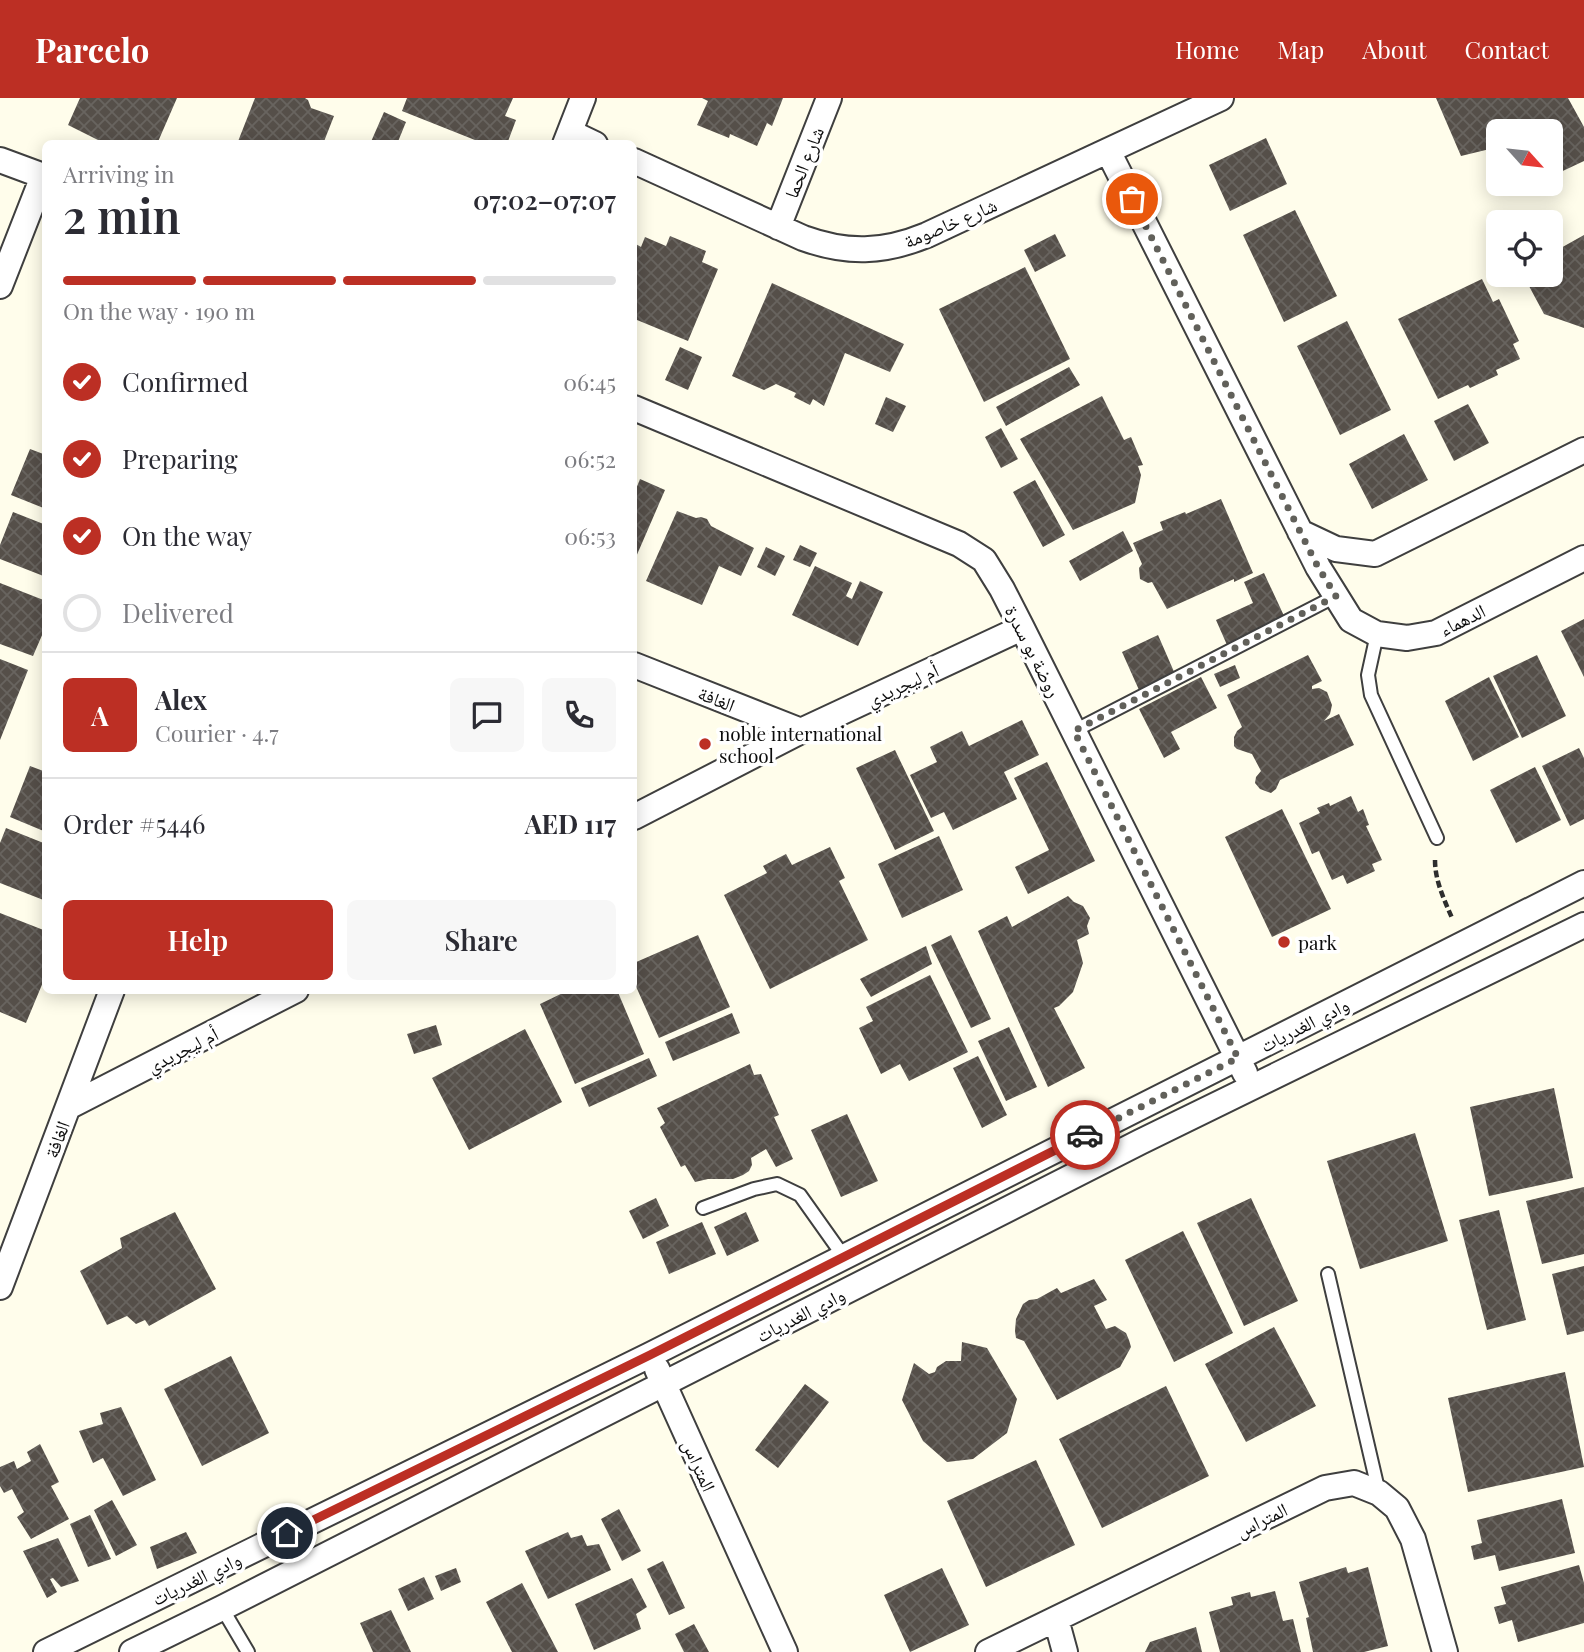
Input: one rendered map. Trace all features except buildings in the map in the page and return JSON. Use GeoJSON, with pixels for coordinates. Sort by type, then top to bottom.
{"type":"FeatureCollection","features":[{"type":"Feature","properties":{"kind":"street"},"geometry":{"type":"LineString","coordinates":[[568,138],[583,98]]}},
{"type":"Feature","properties":{"kind":"street","name":"شارع الحما"},"geometry":{"type":"LineString","coordinates":[[778,227],[829,98]]}},
{"type":"Feature","properties":{"kind":"street","name":"شارع خاصومة"},"geometry":{"type":"LineString","coordinates":[[637,162],[803,239],[823,246],[854,250],[880,249],[908,243],[927,235],[1221,98]]}},
{"type":"Feature","properties":{"kind":"street","name":"الدهماء"},"geometry":{"type":"LineString","coordinates":[[1108,151],[1318,567],[1351,620],[1377,634],[1407,638],[1436,633],[1584,558]]}},
{"type":"Feature","properties":{"kind":"street"},"geometry":{"type":"LineString","coordinates":[[0,160],[42,176]]}},
{"type":"Feature","properties":{"kind":"street"},"geometry":{"type":"LineString","coordinates":[[0,286],[42,182]]}},
{"type":"Feature","properties":{"kind":"street","name":"روضة بو سدرة"},"geometry":{"type":"LineString","coordinates":[[637,409],[959,544],[984,560],[1022,628],[1252,1086]]}},
{"type":"Feature","properties":{"kind":"street"},"geometry":{"type":"LineString","coordinates":[[1300,532],[1336,549],[1374,554],[1584,450]]}},
{"type":"Feature","properties":{"kind":"street","name":"أم ليجريدي"},"geometry":{"type":"LineString","coordinates":[[637,815],[802,731],[1022,628]]}},
{"type":"Feature","properties":{"kind":"street","name":"الغافة"},"geometry":{"type":"LineString","coordinates":[[637,666],[802,731]]}},
{"type":"Feature","properties":{"kind":"street","name":"وادي الغدريات"},"geometry":{"type":"LineString","coordinates":[[46,1652],[650,1355],[1584,883]]}},
{"type":"Feature","properties":{"kind":"street","name":"وادي الغدريات"},"geometry":{"type":"LineString","coordinates":[[132,1652],[1252,1086],[1584,925]]}},
{"type":"Feature","properties":{"kind":"street","name":"الغافة"},"geometry":{"type":"LineString","coordinates":[[0,1287],[110,994]]}},
{"type":"Feature","properties":{"kind":"street","name":"أم ليجريدي"},"geometry":{"type":"LineString","coordinates":[[68,1107],[288,994]]}},
{"type":"Feature","properties":{"kind":"street","name":"المتراس"},"geometry":{"type":"LineString","coordinates":[[650,1355],[785,1652]]}},
{"type":"Feature","properties":{"kind":"street","name":"المتراس"},"geometry":{"type":"LineString","coordinates":[[988,1652],[1325,1488],[1354,1483],[1380,1493]]}},
{"type":"Feature","properties":{"kind":"street"},"geometry":{"type":"LineString","coordinates":[[1380,1493],[1397,1508],[1413,1539],[1445,1652]]}},
{"type":"Feature","properties":{"kind":"street"},"geometry":{"type":"LineString","coordinates":[[1056,1619],[1065,1652]]}},
{"type":"Feature","properties":{"kind":"lane"},"geometry":{"type":"LineString","coordinates":[[1074,731],[1336,596]]}},
{"type":"Feature","properties":{"kind":"lane"},"geometry":{"type":"LineString","coordinates":[[1377,634],[1368,674],[1371,695],[1437,838]]}},
{"type":"Feature","properties":{"kind":"lane"},"geometry":{"type":"LineString","coordinates":[[703,1208],[754,1189],[776,1184],[800,1195],[844,1257]]}},
{"type":"Feature","properties":{"kind":"lane"},"geometry":{"type":"LineString","coordinates":[[1328,1274],[1380,1493]]}},
{"type":"Feature","properties":{"kind":"lane"},"geometry":{"type":"LineString","coordinates":[[222,1608],[247,1652]]}},
{"type":"Feature","properties":{"kind":"path"},"geometry":{"type":"LineString","coordinates":[[1437,838],[1436,877],[1464,943]]}},
{"type":"Feature","properties":{"kind":"way so far"},"geometry":{"type":"LineString","coordinates":[[1085,1135],[1238,1058],[1074,731],[1336,596],[1318,567],[1132,199]]}},
{"type":"Feature","properties":{"kind":"place","name":"noble international school"},"geometry":{"type":"Point","coordinates":[705,744]}},
{"type":"Feature","properties":{"kind":"place","name":"park"},"geometry":{"type":"Point","coordinates":[1284,942]}},
{"type":"Feature","properties":{"kind":"route"},"geometry":{"type":"LineString","coordinates":[[287,1533],[650,1355],[1085,1135]]}}]}
